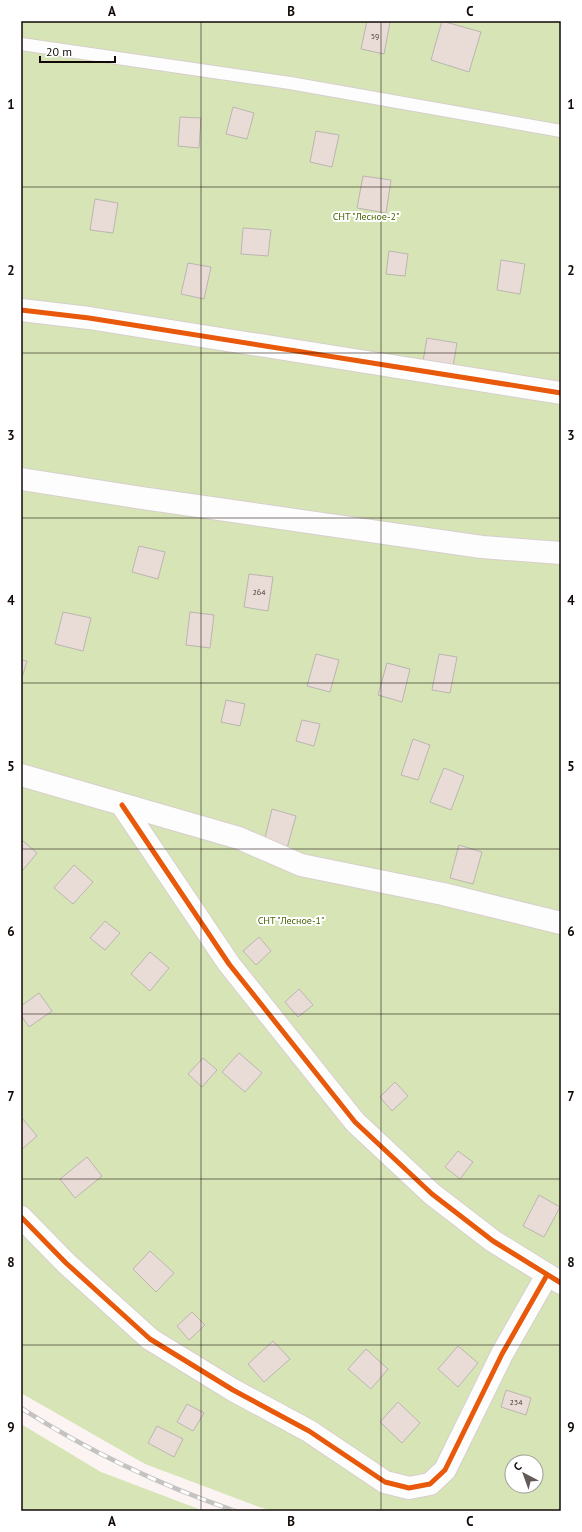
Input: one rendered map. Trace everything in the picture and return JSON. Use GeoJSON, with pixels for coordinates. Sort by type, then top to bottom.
{"type":"FeatureCollection","features":[{"type":"Feature","properties":{"kind":"street"},"geometry":{"type":"LineString","coordinates":[[21,310],[97,319],[561,393]]}},
{"type":"Feature","properties":{"kind":"street"},"geometry":{"type":"LineString","coordinates":[[21,480],[482,548],[561,553]]}},
{"type":"Feature","properties":{"kind":"street"},"geometry":{"type":"LineString","coordinates":[[21,775],[239,838],[301,865],[443,894],[561,923]]}},
{"type":"Feature","properties":{"kind":"street"},"geometry":{"type":"LineString","coordinates":[[21,1217],[66,1263],[150,1339],[233,1390],[309,1432],[385,1482],[409,1488],[430,1484],[446,1470],[502,1354],[554,1279],[492,1241],[432,1194],[355,1122],[229,964],[122,805]]}},
{"type":"Feature","properties":{"kind":"lane"},"geometry":{"type":"LineString","coordinates":[[21,44],[290,83],[561,132]]}},
{"type":"Feature","properties":{"kind":"green space","name":"СНТ \"Лесное-1\""},"geometry":{"type":"Polygon","coordinates":[[[21,21],[561,21],[561,1511],[274,1511],[259,1507],[145,1464],[21,1393],[21,21]]]}},
{"type":"Feature","properties":{"kind":"green space"},"geometry":{"type":"Polygon","coordinates":[[[21,1424],[101,1472],[204,1511],[21,1511],[21,1424]]]}},
{"type":"Feature","properties":{"kind":"building"},"geometry":{"type":"Polygon","coordinates":[[[367,21],[390,22],[384,54],[361,49],[367,21]]]}},
{"type":"Feature","properties":{"kind":"building"},"geometry":{"type":"Polygon","coordinates":[[[442,21],[481,32],[469,72],[431,60],[442,21]]]}},
{"type":"Feature","properties":{"kind":"building"},"geometry":{"type":"Polygon","coordinates":[[[233,107],[254,113],[247,139],[226,134],[233,107]]]}},
{"type":"Feature","properties":{"kind":"building"},"geometry":{"type":"Polygon","coordinates":[[[180,117],[201,118],[199,148],[178,146],[180,117]]]}},
{"type":"Feature","properties":{"kind":"building"},"geometry":{"type":"Polygon","coordinates":[[[316,131],[339,135],[332,167],[310,162],[316,131]]]}},
{"type":"Feature","properties":{"kind":"building"},"geometry":{"type":"Polygon","coordinates":[[[363,176],[391,180],[386,213],[357,208],[363,176]]]}},
{"type":"Feature","properties":{"kind":"building"},"geometry":{"type":"Polygon","coordinates":[[[95,199],[118,203],[113,233],[90,230],[95,199]]]}},
{"type":"Feature","properties":{"kind":"building"},"geometry":{"type":"Polygon","coordinates":[[[243,228],[271,230],[268,256],[241,254],[243,228]]]}},
{"type":"Feature","properties":{"kind":"building"},"geometry":{"type":"Polygon","coordinates":[[[389,251],[408,254],[405,276],[386,274],[389,251]]]}},
{"type":"Feature","properties":{"kind":"building"},"geometry":{"type":"Polygon","coordinates":[[[501,260],[525,264],[520,294],[497,290],[501,260]]]}},
{"type":"Feature","properties":{"kind":"building"},"geometry":{"type":"Polygon","coordinates":[[[188,263],[211,267],[204,299],[181,294],[188,263]]]}},
{"type":"Feature","properties":{"kind":"building"},"geometry":{"type":"Polygon","coordinates":[[[427,338],[457,343],[453,366],[423,361],[427,338]]]}},
{"type":"Feature","properties":{"kind":"building"},"geometry":{"type":"Polygon","coordinates":[[[139,546],[165,552],[158,579],[132,572],[139,546]]]}},
{"type":"Feature","properties":{"kind":"building"},"geometry":{"type":"Polygon","coordinates":[[[249,574],[273,577],[268,611],[244,607],[249,574]]]}},
{"type":"Feature","properties":{"kind":"building"},"geometry":{"type":"Polygon","coordinates":[[[63,612],[91,618],[83,651],[55,644],[63,612]]]}},
{"type":"Feature","properties":{"kind":"building"},"geometry":{"type":"Polygon","coordinates":[[[190,612],[214,615],[210,648],[186,645],[190,612]]]}},
{"type":"Feature","properties":{"kind":"building"},"geometry":{"type":"Polygon","coordinates":[[[316,654],[339,660],[330,692],[307,686],[316,654]]]}},
{"type":"Feature","properties":{"kind":"building"},"geometry":{"type":"Polygon","coordinates":[[[439,654],[457,657],[450,693],[432,690],[439,654]]]}},
{"type":"Feature","properties":{"kind":"building"},"geometry":{"type":"Polygon","coordinates":[[[21,660],[27,661],[21,681],[21,660]]]}},
{"type":"Feature","properties":{"kind":"building"},"geometry":{"type":"Polygon","coordinates":[[[387,663],[410,669],[402,702],[378,695],[387,663]]]}},
{"type":"Feature","properties":{"kind":"building"},"geometry":{"type":"Polygon","coordinates":[[[226,700],[245,704],[240,726],[221,722],[226,700]]]}},
{"type":"Feature","properties":{"kind":"building"},"geometry":{"type":"Polygon","coordinates":[[[302,720],[320,724],[314,746],[296,741],[302,720]]]}},
{"type":"Feature","properties":{"kind":"building"},"geometry":{"type":"Polygon","coordinates":[[[413,739],[430,745],[418,780],[401,775],[413,739]]]}},
{"type":"Feature","properties":{"kind":"building"},"geometry":{"type":"Polygon","coordinates":[[[444,768],[464,776],[451,810],[430,802],[444,768]]]}},
{"type":"Feature","properties":{"kind":"building"},"geometry":{"type":"Polygon","coordinates":[[[272,809],[296,816],[287,848],[264,842],[272,809]]]}},
{"type":"Feature","properties":{"kind":"building"},"geometry":{"type":"Polygon","coordinates":[[[23,841],[37,853],[23,870],[21,869],[21,843],[23,841]]]}},
{"type":"Feature","properties":{"kind":"building"},"geometry":{"type":"Polygon","coordinates":[[[459,845],[482,852],[473,884],[450,878],[459,845]]]}},
{"type":"Feature","properties":{"kind":"building"},"geometry":{"type":"Polygon","coordinates":[[[74,865],[93,882],[73,904],[54,888],[74,865]]]}},
{"type":"Feature","properties":{"kind":"building"},"geometry":{"type":"Polygon","coordinates":[[[105,921],[120,933],[105,950],[90,938],[105,921]]]}},
{"type":"Feature","properties":{"kind":"building"},"geometry":{"type":"Polygon","coordinates":[[[259,937],[271,951],[256,965],[243,951],[259,937]]]}},
{"type":"Feature","properties":{"kind":"building"},"geometry":{"type":"Polygon","coordinates":[[[150,952],[169,968],[150,991],[131,974],[150,952]]]}},
{"type":"Feature","properties":{"kind":"building"},"geometry":{"type":"Polygon","coordinates":[[[299,989],[313,1005],[298,1017],[285,1002],[299,989]]]}},
{"type":"Feature","properties":{"kind":"building"},"geometry":{"type":"Polygon","coordinates":[[[39,993],[52,1011],[29,1027],[21,1015],[21,1006],[39,993]]]}},
{"type":"Feature","properties":{"kind":"building"},"geometry":{"type":"Polygon","coordinates":[[[239,1053],[262,1073],[245,1092],[222,1072],[239,1053]]]}},
{"type":"Feature","properties":{"kind":"building"},"geometry":{"type":"Polygon","coordinates":[[[203,1058],[217,1070],[202,1087],[188,1074],[203,1058]]]}},
{"type":"Feature","properties":{"kind":"building"},"geometry":{"type":"Polygon","coordinates":[[[395,1082],[408,1096],[392,1111],[380,1097],[395,1082]]]}},
{"type":"Feature","properties":{"kind":"building"},"geometry":{"type":"Polygon","coordinates":[[[21,1118],[37,1136],[21,1150],[21,1118]]]}},
{"type":"Feature","properties":{"kind":"building"},"geometry":{"type":"Polygon","coordinates":[[[458,1151],[473,1162],[460,1179],[445,1167],[458,1151]]]}},
{"type":"Feature","properties":{"kind":"building"},"geometry":{"type":"Polygon","coordinates":[[[87,1157],[102,1176],[75,1198],[60,1179],[87,1157]]]}},
{"type":"Feature","properties":{"kind":"building"},"geometry":{"type":"Polygon","coordinates":[[[539,1195],[560,1207],[544,1237],[523,1226],[539,1195]]]}},
{"type":"Feature","properties":{"kind":"building"},"geometry":{"type":"Polygon","coordinates":[[[150,1251],[174,1273],[156,1292],[133,1269],[150,1251]]]}},
{"type":"Feature","properties":{"kind":"building"},"geometry":{"type":"Polygon","coordinates":[[[192,1312],[205,1325],[189,1340],[177,1326],[192,1312]]]}},
{"type":"Feature","properties":{"kind":"building"},"geometry":{"type":"Polygon","coordinates":[[[273,1341],[290,1359],[264,1382],[248,1364],[273,1341]]]}},
{"type":"Feature","properties":{"kind":"building"},"geometry":{"type":"Polygon","coordinates":[[[458,1346],[478,1363],[458,1387],[438,1369],[458,1346]]]}},
{"type":"Feature","properties":{"kind":"building"},"geometry":{"type":"Polygon","coordinates":[[[366,1349],[388,1369],[371,1389],[348,1369],[366,1349]]]}},
{"type":"Feature","properties":{"kind":"building"},"geometry":{"type":"Polygon","coordinates":[[[506,1390],[531,1398],[526,1415],[501,1407],[506,1390]]]}},
{"type":"Feature","properties":{"kind":"building"},"geometry":{"type":"Polygon","coordinates":[[[398,1402],[420,1423],[402,1443],[380,1422],[398,1402]]]}},
{"type":"Feature","properties":{"kind":"building"},"geometry":{"type":"Polygon","coordinates":[[[187,1404],[204,1413],[193,1431],[177,1422],[187,1404]]]}},
{"type":"Feature","properties":{"kind":"building"},"geometry":{"type":"Polygon","coordinates":[[[157,1426],[183,1439],[174,1457],[148,1443],[157,1426]]]}},
{"type":"Feature","properties":{"kind":"railway"},"geometry":{"type":"LineString","coordinates":[[21,1408],[72,1439],[125,1466],[179,1490],[235,1511]]}},
{"type":"Feature","properties":{"kind":"cycle path"},"geometry":{"type":"LineString","coordinates":[[21,310],[89,318],[561,393]]}},
{"type":"Feature","properties":{"kind":"cycle path"},"geometry":{"type":"LineString","coordinates":[[122,805],[229,964],[355,1122],[432,1194],[493,1241],[561,1283]]}},
{"type":"Feature","properties":{"kind":"cycle path"},"geometry":{"type":"LineString","coordinates":[[21,1217],[66,1263],[150,1339],[233,1390],[309,1431],[385,1482],[409,1488],[430,1484],[445,1470],[502,1354],[547,1275]]}},
{"type":"Feature","properties":{"kind":"park label","name":"СНТ \"Лесное-2\""},"geometry":{"type":"Point","coordinates":[366,216]}}]}
